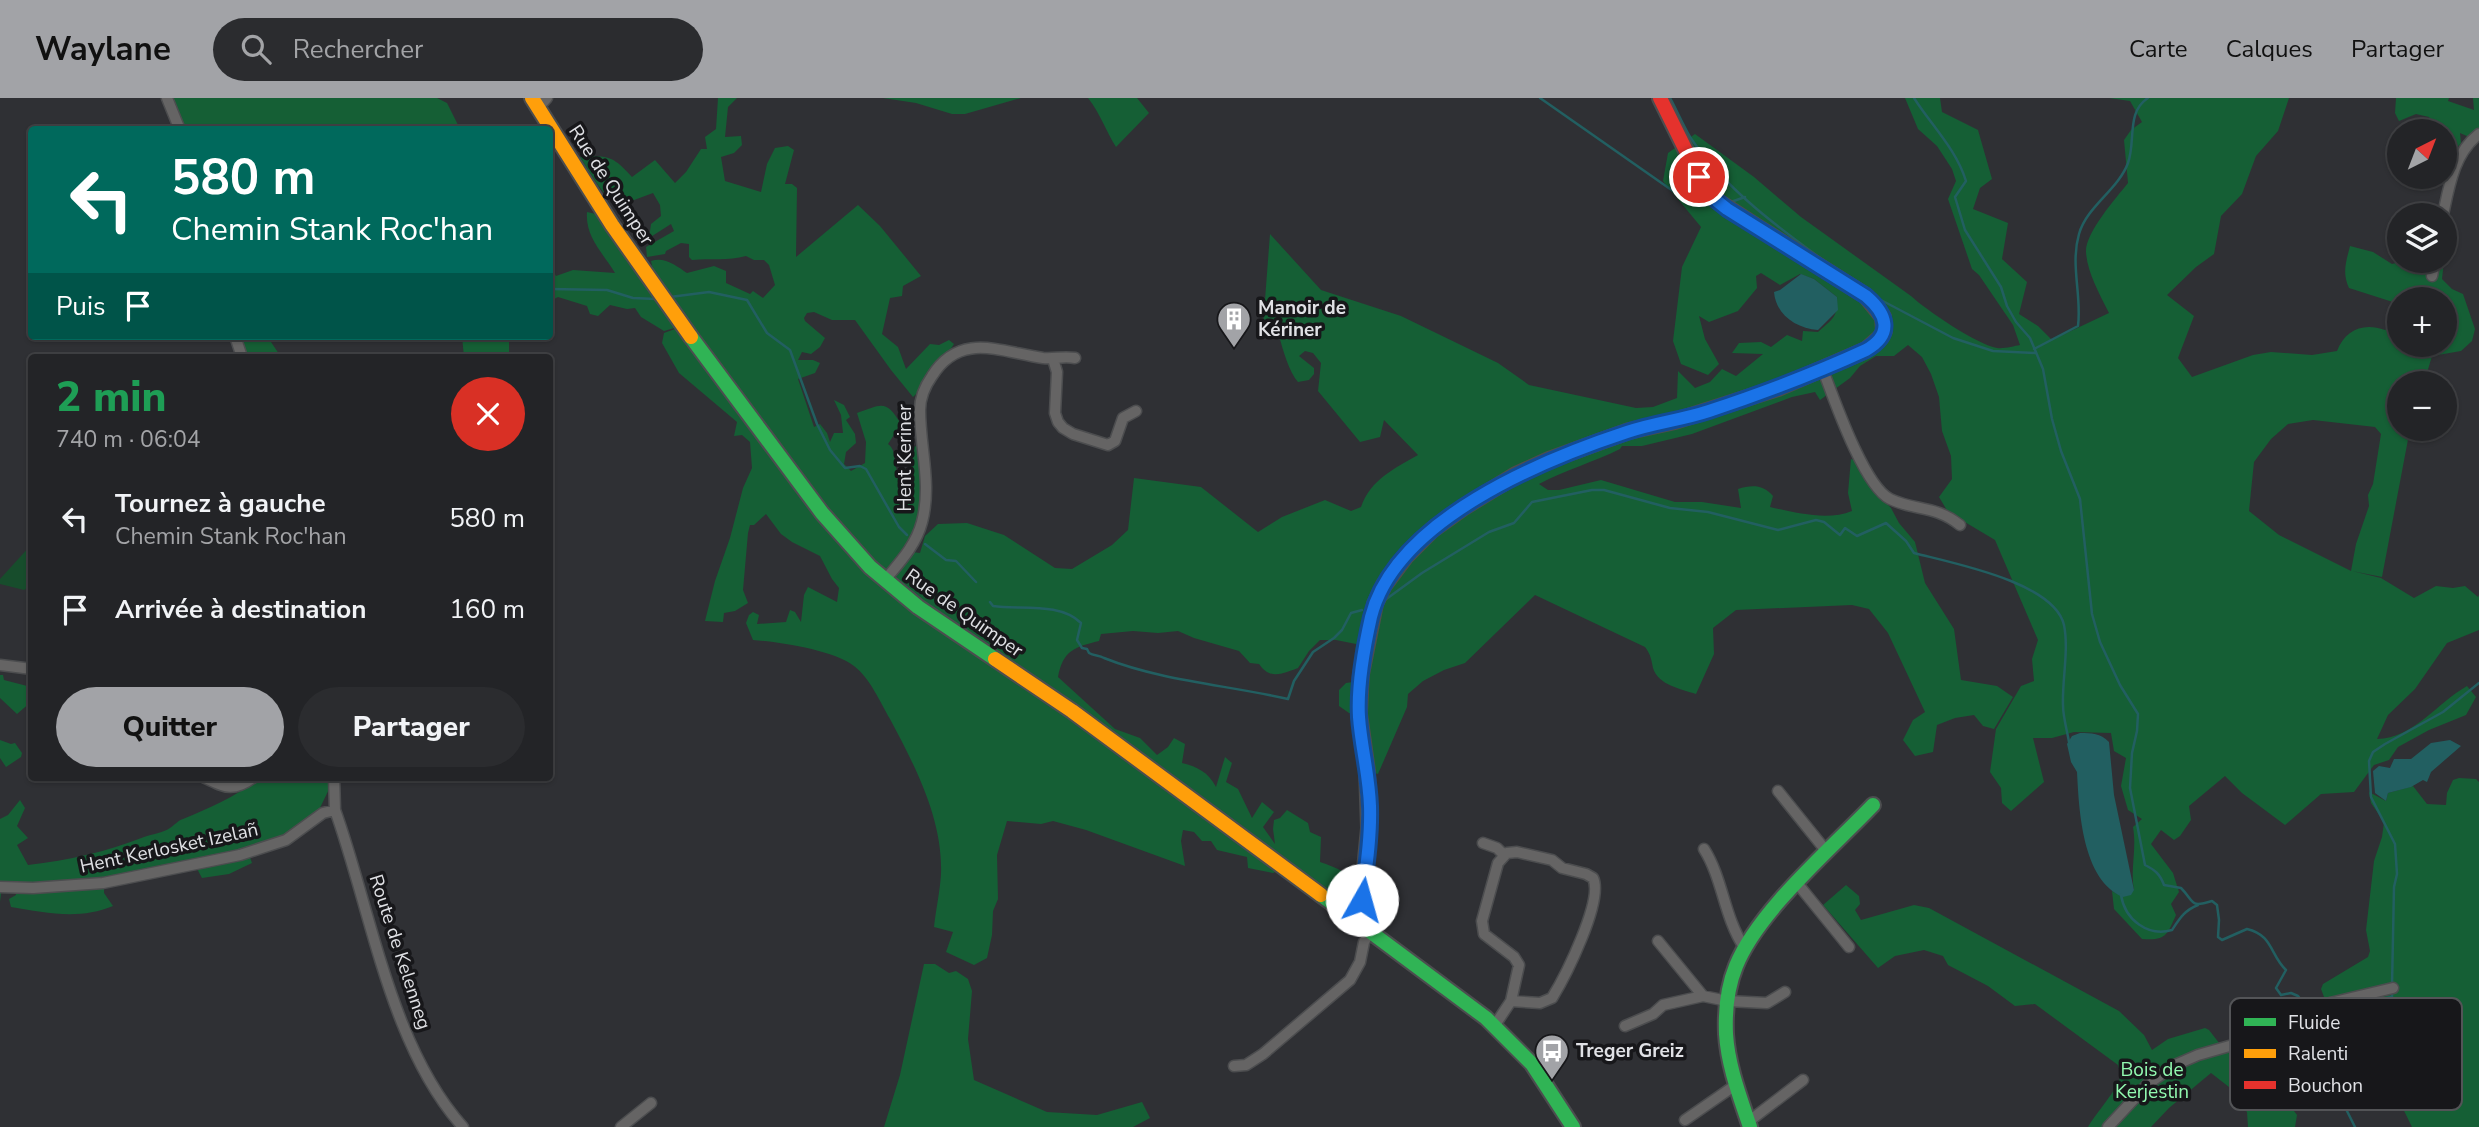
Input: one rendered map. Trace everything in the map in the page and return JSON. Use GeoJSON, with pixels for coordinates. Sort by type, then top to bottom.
{"type":"FeatureCollection","features":[{"type":"Feature","properties":{"kind":"street"},"geometry":{"type":"LineString","coordinates":[[167,98],[178,126]]}},
{"type":"Feature","properties":{"kind":"street"},"geometry":{"type":"LineString","coordinates":[[1353,918],[1362,900],[1370,808],[1359,714],[1362,674],[1375,604],[1384,585],[1405,556],[1432,530],[1464,506],[1516,475],[1629,431],[1706,412],[1777,388],[1866,350],[1881,338],[1885,323],[1879,308],[1856,289],[1717,201],[1699,177],[1660,98]]}},
{"type":"Feature","properties":{"kind":"street","name":"Rue de Quimper"},"geometry":{"type":"LineString","coordinates":[[539,101],[612,225],[684,328],[848,545],[884,580],[937,621],[1072,711],[1495,1025],[1538,1072],[1573,1127]]}},
{"type":"Feature","properties":{"kind":"street"},"geometry":{"type":"LineString","coordinates":[[2446,203],[2459,159],[2467,145],[2479,134]]}},
{"type":"Feature","properties":{"kind":"street","name":"Hent Keriner"},"geometry":{"type":"LineString","coordinates":[[884,580],[910,550],[922,523],[926,477],[920,404],[934,371],[954,352],[968,348],[993,349],[1053,359],[1065,356],[1075,358]]}},
{"type":"Feature","properties":{"kind":"street"},"geometry":{"type":"LineString","coordinates":[[1053,359],[1056,372],[1055,413],[1063,428],[1102,445],[1108,445],[1115,441],[1124,418],[1136,411]]}},
{"type":"Feature","properties":{"kind":"street"},"geometry":{"type":"LineString","coordinates":[[1823,370],[1847,428],[1878,489],[1891,500],[1941,512],[1960,525]]}},
{"type":"Feature","properties":{"kind":"street"},"geometry":{"type":"LineString","coordinates":[[0,665],[28,668]]}},
{"type":"Feature","properties":{"kind":"street"},"geometry":{"type":"LineString","coordinates":[[213,781],[229,787],[241,786],[248,781]]}},
{"type":"Feature","properties":{"kind":"street","name":"Route de Kelenneg"},"geometry":{"type":"LineString","coordinates":[[334,781],[335,810],[394,1002],[424,1068],[443,1101],[463,1127]]}},
{"type":"Feature","properties":{"kind":"street"},"geometry":{"type":"LineString","coordinates":[[1778,791],[1827,852]]}},
{"type":"Feature","properties":{"kind":"street"},"geometry":{"type":"LineString","coordinates":[[1803,1080],[1749,1125],[1726,1034],[1727,1002],[1744,947],[1761,922],[1872,805]]}},
{"type":"Feature","properties":{"kind":"street","name":"Hent Kerlosket Izelañ"},"geometry":{"type":"LineString","coordinates":[[0,887],[33,888],[103,883],[240,856],[286,840],[323,813],[335,810]]}},
{"type":"Feature","properties":{"kind":"street"},"geometry":{"type":"LineString","coordinates":[[1483,843],[1497,848],[1504,855]]}},
{"type":"Feature","properties":{"kind":"street"},"geometry":{"type":"LineString","coordinates":[[1704,849],[1713,862],[1736,933],[1744,947]]}},
{"type":"Feature","properties":{"kind":"street"},"geometry":{"type":"LineString","coordinates":[[1495,1025],[1511,1002],[1518,962],[1488,938],[1482,930],[1482,921],[1498,863],[1504,855],[1517,852],[1552,860],[1562,868],[1586,874],[1592,878],[1596,890],[1583,936],[1552,998],[1540,1003],[1511,1002]]}},
{"type":"Feature","properties":{"kind":"street"},"geometry":{"type":"LineString","coordinates":[[1797,883],[1849,947]]}},
{"type":"Feature","properties":{"kind":"street"},"geometry":{"type":"LineString","coordinates":[[1234,1066],[1246,1065],[1263,1054],[1350,980],[1360,962],[1364,942],[1370,931]]}},
{"type":"Feature","properties":{"kind":"street"},"geometry":{"type":"LineString","coordinates":[[1658,941],[1703,996]]}},
{"type":"Feature","properties":{"kind":"street"},"geometry":{"type":"LineString","coordinates":[[2351,998],[2392,988]]}},
{"type":"Feature","properties":{"kind":"street"},"geometry":{"type":"LineString","coordinates":[[1625,1026],[1653,1014],[1663,1005],[1703,996],[1727,1002],[1767,1003],[1785,992]]}},
{"type":"Feature","properties":{"kind":"street"},"geometry":{"type":"LineString","coordinates":[[2108,1127],[2148,1084],[2166,1070],[2198,1055],[2230,1046]]}},
{"type":"Feature","properties":{"kind":"street"},"geometry":{"type":"LineString","coordinates":[[1685,1120],[1737,1084]]}},
{"type":"Feature","properties":{"kind":"street"},"geometry":{"type":"LineString","coordinates":[[621,1127],[652,1103]]}},
{"type":"Feature","properties":{"kind":"green space"},"geometry":{"type":"Polygon","coordinates":[[[173,98],[437,98],[447,103],[458,126],[183,126],[173,98]]]}},
{"type":"Feature","properties":{"kind":"green space"},"geometry":{"type":"Polygon","coordinates":[[[718,98],[737,98],[728,107],[725,137],[741,136],[742,145],[734,153],[721,157],[725,181],[761,192],[767,164],[775,148],[788,146],[794,150],[785,184],[792,184],[797,188],[796,257],[858,205],[880,226],[921,276],[903,286],[902,296],[890,298],[882,334],[898,347],[906,369],[930,344],[939,345],[949,340],[954,344],[931,369],[913,397],[855,320],[832,320],[814,312],[807,313],[805,321],[825,338],[820,347],[811,354],[802,352],[798,360],[820,363],[815,373],[798,379],[814,427],[820,424],[830,442],[834,433],[843,433],[841,415],[834,400],[844,405],[850,417],[846,420],[855,434],[856,443],[846,452],[844,464],[851,471],[865,463],[866,442],[857,413],[878,406],[887,407],[901,424],[888,444],[894,453],[897,470],[907,473],[911,461],[908,448],[917,446],[924,472],[912,552],[920,553],[925,536],[938,524],[967,523],[1004,535],[1055,568],[1072,569],[1112,545],[1128,530],[1134,478],[1201,487],[1258,532],[1282,517],[1325,500],[1351,511],[1361,507],[1377,482],[1418,455],[1384,420],[1380,437],[1360,442],[1318,391],[1321,363],[1313,353],[1305,351],[1299,356],[1314,368],[1314,374],[1309,380],[1298,382],[1295,378],[1279,336],[1263,326],[1270,234],[1321,290],[1401,316],[1498,363],[1529,385],[1636,408],[1653,407],[1677,398],[1678,371],[1695,388],[1710,382],[1722,369],[1736,376],[1763,354],[1732,353],[1739,343],[1761,342],[1771,347],[1787,335],[1802,341],[1803,331],[1818,332],[1833,318],[1836,310],[1837,297],[1814,279],[1800,274],[1780,285],[1761,273],[1756,276],[1757,288],[1738,311],[1709,322],[1699,316],[1705,339],[1719,364],[1708,375],[1681,364],[1673,341],[1682,267],[1701,227],[1663,181],[1668,153],[1695,134],[1754,177],[1801,217],[1940,318],[1978,341],[2003,348],[2020,345],[2013,325],[1979,275],[1972,269],[1948,199],[1956,181],[1952,169],[1937,146],[1918,129],[1905,98],[1940,98],[1942,112],[1978,130],[1992,179],[1980,188],[1973,209],[2008,223],[2002,259],[2027,282],[2019,314],[2038,326],[2052,340],[2109,313],[2094,283],[2086,252],[2087,244],[2102,216],[2128,183],[2124,140],[2131,130],[2142,122],[2130,101],[2109,98],[2289,98],[2278,131],[2256,156],[2242,194],[2221,216],[2214,254],[2167,295],[2194,316],[2178,358],[2192,377],[2253,355],[2271,352],[2312,355],[2337,351],[2350,333],[2369,327],[2387,328],[2387,357],[2432,357],[2428,371],[2387,371],[2387,441],[2408,441],[2382,577],[2352,571],[2381,578],[2414,598],[2436,586],[2465,586],[2478,597],[2479,595],[2479,630],[2447,643],[2415,689],[2388,715],[2377,739],[2402,733],[2414,726],[2467,686],[2476,697],[2466,715],[2429,730],[2398,747],[2389,760],[2374,765],[2354,792],[2321,794],[2285,825],[2242,793],[2225,776],[2189,806],[2191,820],[2180,836],[2174,840],[2161,830],[2151,844],[2173,873],[2179,892],[2171,904],[2176,915],[2168,932],[2161,938],[2142,939],[2114,909],[2112,891],[2117,894],[2134,890],[2133,827],[2142,819],[2128,810],[2121,786],[2126,758],[2114,751],[2111,733],[2074,732],[2052,738],[2033,738],[2044,782],[2011,811],[2002,803],[2001,788],[1990,772],[1996,729],[2021,686],[2034,681],[2032,659],[2038,640],[1995,540],[1948,512],[1939,497],[1952,479],[1951,456],[1942,431],[1939,397],[1922,357],[1908,345],[1894,356],[1876,356],[1860,366],[1850,378],[1820,400],[1815,392],[1792,397],[1692,434],[1642,446],[1622,446],[1610,454],[1539,484],[1548,490],[1559,490],[1601,480],[1675,502],[1702,502],[1741,508],[1738,489],[1757,486],[1773,496],[1770,507],[1812,515],[1833,515],[1852,511],[1848,493],[1851,459],[1859,462],[1877,493],[1915,542],[1925,583],[1954,629],[1961,680],[1997,686],[2013,697],[1994,729],[1983,726],[1974,715],[1955,718],[1937,725],[1933,752],[1915,756],[1903,740],[1913,720],[1925,712],[1888,633],[1869,609],[1852,605],[1736,610],[1713,628],[1714,654],[1696,694],[1671,686],[1660,679],[1645,647],[1535,595],[1465,663],[1423,681],[1408,694],[1407,707],[1378,774],[1371,772],[1363,715],[1349,713],[1339,706],[1339,690],[1346,683],[1353,682],[1357,691],[1364,655],[1355,654],[1356,644],[1320,640],[1298,668],[1272,674],[1259,664],[1250,663],[1239,651],[1178,631],[1101,634],[1099,641],[1083,645],[1067,655],[1058,677],[1115,729],[1140,738],[1157,755],[1168,747],[1174,738],[1185,744],[1182,763],[1202,771],[1216,787],[1225,757],[1232,763],[1226,782],[1238,789],[1252,818],[1262,802],[1274,812],[1263,827],[1275,844],[1274,820],[1287,810],[1308,823],[1310,832],[1321,837],[1320,862],[1351,878],[1356,891],[1355,899],[1347,905],[1279,856],[1280,870],[1273,873],[1248,868],[1247,857],[1217,850],[1211,841],[1202,841],[1194,832],[1183,830],[1181,841],[1185,866],[1086,830],[1053,821],[1041,824],[1007,821],[997,855],[998,899],[993,911],[987,958],[974,965],[946,952],[953,932],[934,927],[941,874],[932,813],[909,755],[870,684],[854,666],[833,655],[753,640],[746,623],[753,612],[759,615],[757,624],[786,622],[790,610],[795,612],[801,622],[804,595],[808,587],[837,602],[839,588],[820,556],[781,534],[766,514],[754,525],[750,525],[748,533],[743,590],[748,603],[735,611],[724,613],[723,622],[705,621],[743,488],[752,468],[750,442],[742,435],[734,436],[737,422],[679,373],[662,343],[664,333],[691,323],[666,295],[651,261],[665,261],[687,273],[714,266],[726,271],[726,283],[750,294],[753,291],[763,298],[775,285],[769,265],[764,260],[754,260],[746,256],[692,260],[689,257],[689,244],[681,243],[665,254],[647,257],[646,247],[674,231],[671,224],[649,238],[651,224],[661,216],[660,205],[653,193],[618,206],[601,190],[580,157],[609,158],[632,177],[655,160],[675,183],[701,149],[707,149],[705,137],[716,129],[718,98]],[[2313,420],[2288,424],[2271,439],[2254,462],[2249,511],[2279,535],[2351,571],[2356,544],[2369,506],[2368,495],[2373,484],[2381,434],[2375,427],[2313,420]]]}},
{"type":"Feature","properties":{"kind":"green space"},"geometry":{"type":"Polygon","coordinates":[[[883,98],[1021,98],[965,114],[952,114],[916,103],[883,98]]]}},
{"type":"Feature","properties":{"kind":"green space"},"geometry":{"type":"Polygon","coordinates":[[[1088,98],[1137,98],[1149,113],[1116,147],[1088,98]]]}},
{"type":"Feature","properties":{"kind":"green space"},"geometry":{"type":"Polygon","coordinates":[[[2396,98],[2449,98],[2448,101],[2474,110],[2473,98],[2479,98],[2479,128],[2469,137],[2460,133],[2461,143],[2457,148],[2457,119],[2430,119],[2416,114],[2398,119],[2395,113],[2396,98]]]}},
{"type":"Feature","properties":{"kind":"green space"},"geometry":{"type":"Polygon","coordinates":[[[587,212],[596,214],[678,327],[664,331],[641,317],[635,308],[610,305],[598,316],[590,314],[587,306],[558,297],[553,300],[553,270],[556,276],[573,270],[615,273],[600,252],[587,221],[587,212]]]}},
{"type":"Feature","properties":{"kind":"green space"},"geometry":{"type":"Polygon","coordinates":[[[2350,246],[2373,252],[2387,261],[2387,273],[2443,273],[2442,279],[2450,287],[2387,287],[2387,300],[2349,288],[2345,272],[2350,246]]]}},
{"type":"Feature","properties":{"kind":"green space"},"geometry":{"type":"Polygon","coordinates":[[[2457,291],[2463,294],[2475,329],[2472,341],[2457,352],[2457,291]]]}},
{"type":"Feature","properties":{"kind":"green space"},"geometry":{"type":"Polygon","coordinates":[[[233,340],[270,340],[279,354],[235,354],[233,340]]]}},
{"type":"Feature","properties":{"kind":"green space"},"geometry":{"type":"Polygon","coordinates":[[[462,340],[509,340],[509,354],[464,354],[462,340]]]}},
{"type":"Feature","properties":{"kind":"green space"},"geometry":{"type":"Polygon","coordinates":[[[28,548],[28,588],[24,590],[0,584],[0,579],[28,548]]]}},
{"type":"Feature","properties":{"kind":"green space"},"geometry":{"type":"Polygon","coordinates":[[[0,675],[3,675],[4,680],[28,686],[28,705],[17,714],[0,698],[0,675]]]}},
{"type":"Feature","properties":{"kind":"green space"},"geometry":{"type":"Polygon","coordinates":[[[0,740],[15,743],[22,753],[21,757],[6,767],[0,758],[0,740]]]}},
{"type":"Feature","properties":{"kind":"green space"},"geometry":{"type":"Polygon","coordinates":[[[2476,779],[2479,782],[2479,1127],[2412,1127],[2404,1110],[2462,1110],[2462,998],[2324,998],[2321,989],[2323,984],[2368,957],[2370,951],[2366,930],[2374,861],[2384,822],[2371,803],[2369,792],[2386,801],[2388,793],[2413,786],[2427,804],[2446,805],[2447,793],[2453,780],[2476,779]]]}},
{"type":"Feature","properties":{"kind":"green space"},"geometry":{"type":"Polygon","coordinates":[[[254,781],[338,781],[331,785],[319,810],[296,828],[266,844],[247,849],[252,863],[229,874],[202,878],[194,863],[104,888],[104,893],[113,906],[88,913],[63,914],[11,907],[9,899],[16,895],[16,891],[2,885],[0,902],[0,819],[8,815],[20,800],[25,808],[17,826],[28,838],[17,845],[28,865],[87,855],[164,831],[254,781]]]}},
{"type":"Feature","properties":{"kind":"green space","name":"Bois de Kerjestin"},"geometry":{"type":"Polygon","coordinates":[[[1846,885],[1859,896],[1860,904],[1855,910],[1861,920],[1914,905],[1929,908],[2119,1011],[2144,1035],[2152,1050],[2168,1039],[2205,1028],[2223,1048],[2230,1046],[2230,1089],[2211,1073],[2151,1127],[2088,1127],[2119,1081],[2118,1065],[2035,1004],[2015,1006],[1988,986],[1948,965],[1943,956],[1924,950],[1895,956],[1878,968],[1823,905],[1846,885]]]}},
{"type":"Feature","properties":{"kind":"green space"},"geometry":{"type":"Polygon","coordinates":[[[924,964],[935,964],[949,973],[956,971],[968,979],[972,991],[968,1039],[974,1080],[1047,1112],[1097,1115],[1142,1102],[1150,1118],[1133,1127],[884,1127],[900,1075],[924,964]]]}},
{"type":"Feature","properties":{"kind":"green space"},"geometry":{"type":"Polygon","coordinates":[[[2245,1110],[2293,1110],[2297,1115],[2295,1127],[2248,1127],[2245,1110]]]}},
{"type":"Feature","properties":{"kind":"water"},"geometry":{"type":"Polygon","coordinates":[[[1801,274],[1814,279],[1837,297],[1838,310],[1818,330],[1788,319],[1776,300],[1774,292],[1801,274]]]}},
{"type":"Feature","properties":{"kind":"water"},"geometry":{"type":"Polygon","coordinates":[[[2080,733],[2096,734],[2109,742],[2114,795],[2134,890],[2131,895],[2123,897],[2109,888],[2099,876],[2085,842],[2077,772],[2071,762],[2067,744],[2072,736],[2080,733]]]}},
{"type":"Feature","properties":{"kind":"water"},"geometry":{"type":"Polygon","coordinates":[[[2450,740],[2461,746],[2431,772],[2427,782],[2423,780],[2411,787],[2388,793],[2386,801],[2375,793],[2373,771],[2379,766],[2390,768],[2394,759],[2411,759],[2431,743],[2450,740]]]}},
{"type":"Feature","properties":{"kind":"waterway"},"geometry":{"type":"LineString","coordinates":[[1540,98],[1673,191],[1698,206],[1708,205]]}},
{"type":"Feature","properties":{"kind":"waterway"},"geometry":{"type":"LineString","coordinates":[[1670,98],[1690,137],[1736,191],[1830,265]]}},
{"type":"Feature","properties":{"kind":"waterway"},"geometry":{"type":"LineString","coordinates":[[1914,98],[1962,169],[1966,181],[1955,197],[1965,230],[2001,287],[2016,322],[2030,338],[2043,369],[2061,451],[2080,499],[2092,614],[2100,642],[2120,685],[2138,714],[2130,788],[2145,865],[2157,873],[2164,885],[2181,888],[2196,904],[2212,901],[2217,905],[2218,937],[2222,940],[2247,929],[2262,936],[2286,970],[2276,988],[2281,995],[2291,993],[2300,998]]}},
{"type":"Feature","properties":{"kind":"waterway"},"geometry":{"type":"LineString","coordinates":[[2034,349],[2078,326],[2076,257],[2079,234],[2089,215],[2123,173],[2130,154],[2134,119],[2141,104],[2148,98]]}},
{"type":"Feature","properties":{"kind":"waterway"},"geometry":{"type":"LineString","coordinates":[[1728,203],[1745,197]]}},
{"type":"Feature","properties":{"kind":"waterway"},"geometry":{"type":"LineString","coordinates":[[553,289],[607,290],[633,298],[656,299]]}},
{"type":"Feature","properties":{"kind":"waterway"},"geometry":{"type":"LineString","coordinates":[[670,297],[709,292],[747,300],[767,333],[790,350],[817,424],[830,450],[845,468],[860,466],[866,469],[899,527],[907,535]]}},
{"type":"Feature","properties":{"kind":"waterway"},"geometry":{"type":"LineString","coordinates":[[1879,299],[1953,338],[1993,351],[2035,353]]}},
{"type":"Feature","properties":{"kind":"waterway"},"geometry":{"type":"LineString","coordinates":[[1385,600],[1422,573],[1489,532],[1514,523],[1532,502],[1592,490],[1604,490],[1670,508],[1708,512],[1778,530],[1816,520],[1824,522],[1840,535],[1845,528],[1857,536],[1886,523],[1906,541],[1914,553],[1976,569],[2022,586],[2042,597],[2056,610],[2064,625],[2065,635],[2063,705],[2069,742]]}},
{"type":"Feature","properties":{"kind":"waterway"},"geometry":{"type":"LineString","coordinates":[[925,544],[946,560],[956,561],[976,582]]}},
{"type":"Feature","properties":{"kind":"waterway"},"geometry":{"type":"LineString","coordinates":[[990,602],[993,606],[1051,609],[1072,616],[1081,623],[1077,640],[1082,648],[1091,654],[1126,666],[1288,699],[1294,681],[1313,652],[1342,630],[1351,613],[1362,610]]}},
{"type":"Feature","properties":{"kind":"waterway"},"geometry":{"type":"LineString","coordinates":[[2392,986],[2394,887],[2397,874],[2395,844],[2371,797],[2369,761],[2373,752],[2443,712],[2479,683]]}},
{"type":"Feature","properties":{"kind":"waterway"},"geometry":{"type":"LineString","coordinates":[[2121,895],[2123,904],[2133,919],[2146,929],[2154,931],[2172,930],[2186,912],[2198,905]]}},
{"type":"Feature","properties":{"kind":"waterway"},"geometry":{"type":"LineString","coordinates":[[2387,998],[2392,997],[2392,993]]}},
{"type":"Feature","properties":{"kind":"waterway"},"geometry":{"type":"LineString","coordinates":[[2346,1110],[2355,1127]]}},
{"type":"Feature","properties":{"kind":"traffic: fast"},"geometry":{"type":"LineString","coordinates":[[1360,691],[1375,604],[1384,585],[1405,557],[1432,530],[1464,507],[1516,475],[1549,460],[1629,431],[1675,421],[1778,388],[1866,350],[1881,337],[1884,331],[1883,317],[1866,296],[1754,225]]}},
{"type":"Feature","properties":{"kind":"traffic: fast"},"geometry":{"type":"LineString","coordinates":[[691,337],[822,513],[870,567],[918,607],[995,659]]}},
{"type":"Feature","properties":{"kind":"traffic: fast"},"geometry":{"type":"LineString","coordinates":[[1750,1127],[1727,1046],[1727,1000],[1736,966],[1746,945],[1778,902],[1873,805]]}},
{"type":"Feature","properties":{"kind":"traffic: fast"},"geometry":{"type":"LineString","coordinates":[[1321,895],[1486,1018],[1532,1064],[1573,1127]]}},
{"type":"Feature","properties":{"kind":"traffic: slow"},"geometry":{"type":"LineString","coordinates":[[532,98],[550,126]]}},
{"type":"Feature","properties":{"kind":"traffic: slow"},"geometry":{"type":"LineString","coordinates":[[553,131],[612,225],[691,337]]}},
{"type":"Feature","properties":{"kind":"traffic: slow"},"geometry":{"type":"LineString","coordinates":[[995,659],[1072,711],[1321,895]]}},
{"type":"Feature","properties":{"kind":"traffic: slow"},"geometry":{"type":"LineString","coordinates":[[1353,918],[1362,900],[1369,828],[1367,771],[1359,714],[1360,691]]}},
{"type":"Feature","properties":{"kind":"traffic: jam"},"geometry":{"type":"LineString","coordinates":[[1660,98],[1699,177],[1717,201],[1754,225]]}},
{"type":"Feature","properties":{"kind":"place","name":"Manoir de Kériner"},"geometry":{"type":"Point","coordinates":[1234,349]}},
{"type":"Feature","properties":{"kind":"place","name":"Treger Greiz"},"geometry":{"type":"Point","coordinates":[1552,1081]}},
{"type":"Feature","properties":{"kind":"route"},"geometry":{"type":"LineString","coordinates":[[1362,900],[1370,808],[1359,695],[1368,631],[1375,604],[1384,585],[1405,556],[1432,530],[1464,506],[1531,468],[1629,431],[1706,412],[1777,388],[1866,350],[1883,334],[1885,323],[1882,314],[1866,296],[1727,209],[1708,191],[1699,177]]}}]}
